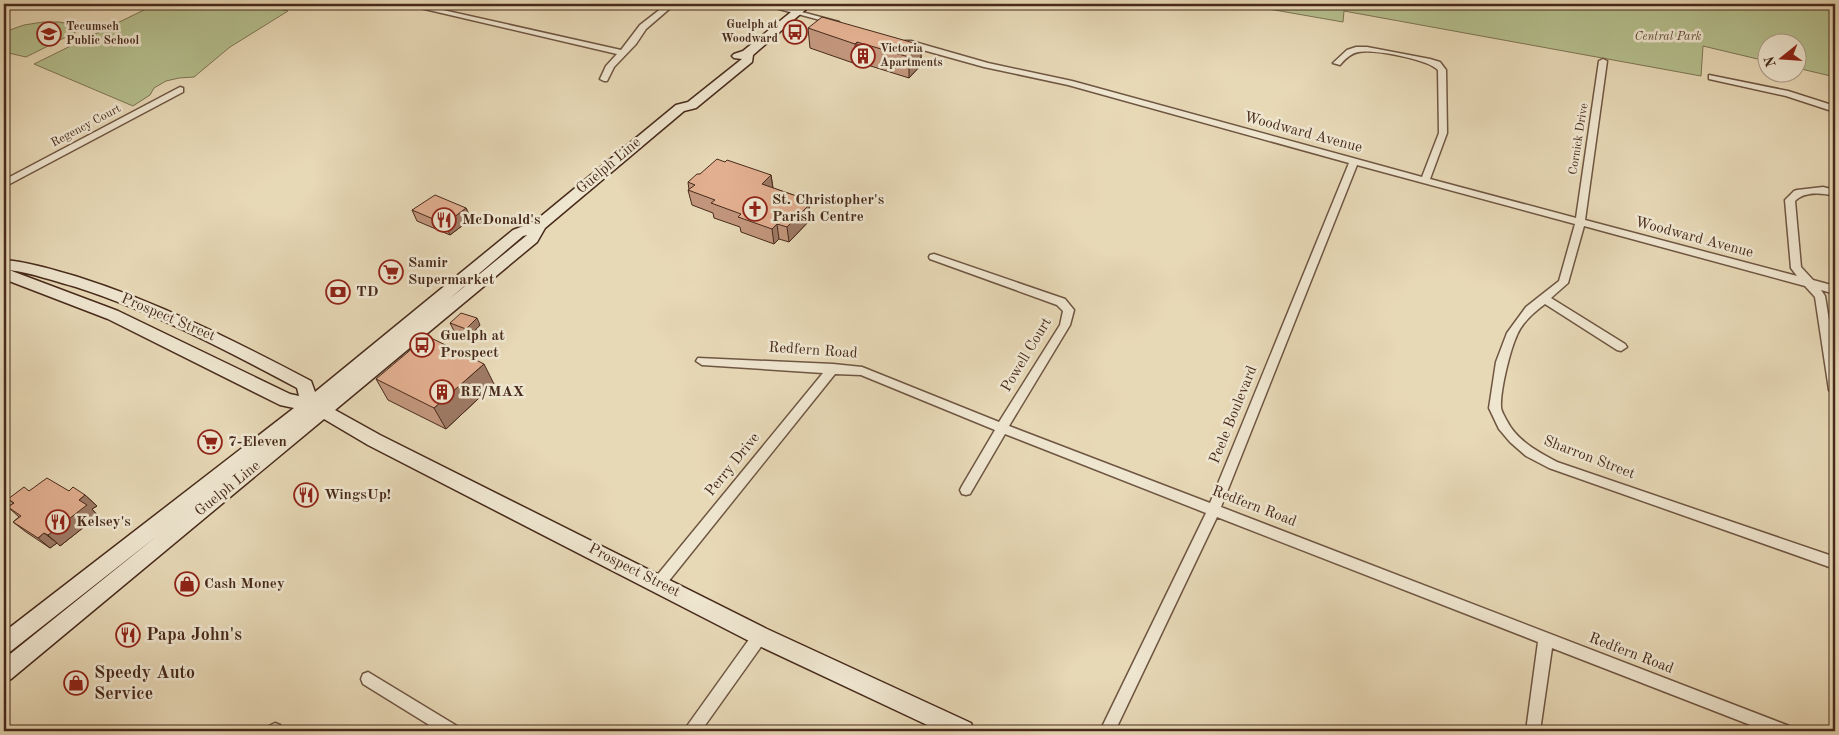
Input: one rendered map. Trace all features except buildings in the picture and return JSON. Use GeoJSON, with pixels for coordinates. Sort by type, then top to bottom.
{"type":"FeatureCollection","features":[{"type":"Feature","properties":{"kind":"street"},"geometry":{"type":"LineString","coordinates":[[407,4],[622,53]]}},
{"type":"Feature","properties":{"kind":"street"},"geometry":{"type":"LineString","coordinates":[[604,79],[610,66],[633,42],[642,27],[671,4]]}},
{"type":"Feature","properties":{"kind":"street"},"geometry":{"type":"LineString","coordinates":[[764,4],[803,8],[844,24]]}},
{"type":"Feature","properties":{"kind":"street","name":"Guelph Line"},"geometry":{"type":"LineString","coordinates":[[4,672],[316,408],[518,233],[539,224],[680,108],[692,105],[748,60],[747,54],[803,8]]}},
{"type":"Feature","properties":{"kind":"street","name":"Woodward Avenue"},"geometry":{"type":"LineString","coordinates":[[899,40],[987,65],[1070,83],[1354,160],[1424,182],[1835,290]]}},
{"type":"Feature","properties":{"kind":"street"},"geometry":{"type":"LineString","coordinates":[[1337,63],[1343,55],[1359,49],[1391,53],[1433,62],[1440,66],[1442,70],[1443,133],[1424,182]]}},
{"type":"Feature","properties":{"kind":"street","name":"Cornick Drive"},"geometry":{"type":"LineString","coordinates":[[1580,222],[1603,61]]}},
{"type":"Feature","properties":{"kind":"street"},"geometry":{"type":"LineString","coordinates":[[1712,77],[1788,94],[1835,109]]}},
{"type":"Feature","properties":{"kind":"street","name":"Regency Court"},"geometry":{"type":"LineString","coordinates":[[4,184],[180,90]]}},
{"type":"Feature","properties":{"kind":"street","name":"Peele Boulevard"},"geometry":{"type":"LineString","coordinates":[[1107,731],[1214,510],[1354,160]]}},
{"type":"Feature","properties":{"kind":"street"},"geometry":{"type":"LineString","coordinates":[[1835,193],[1823,190],[1797,193],[1790,200],[1796,268],[1820,296],[1835,390]]}},
{"type":"Feature","properties":{"kind":"street","name":"Sharron Street"},"geometry":{"type":"LineString","coordinates":[[1580,222],[1563,282],[1530,310],[1512,333],[1502,362],[1496,408],[1503,426],[1530,454],[1553,465],[1835,563]]}},
{"type":"Feature","properties":{"kind":"street","name":"Powell Court"},"geometry":{"type":"LineString","coordinates":[[934,257],[1061,302],[1069,310],[1065,325],[966,490]]}},
{"type":"Feature","properties":{"kind":"street","name":"Prospect Street"},"geometry":{"type":"LineString","coordinates":[[4,265],[17,266],[87,285],[156,310],[205,332],[305,385],[316,408]]}},
{"type":"Feature","properties":{"kind":"street","name":"Prospect Street"},"geometry":{"type":"LineString","coordinates":[[4,274],[113,315],[286,400],[316,408],[374,440],[659,583],[760,636],[963,731]]}},
{"type":"Feature","properties":{"kind":"street"},"geometry":{"type":"LineString","coordinates":[[1545,298],[1621,346]]}},
{"type":"Feature","properties":{"kind":"street","name":"Redfern Road"},"geometry":{"type":"LineString","coordinates":[[702,361],[862,371],[1002,428],[1784,731]]}},
{"type":"Feature","properties":{"kind":"street","name":"Perry Drive"},"geometry":{"type":"LineString","coordinates":[[659,583],[833,368]]}},
{"type":"Feature","properties":{"kind":"street","name":"Guelph Line"},"geometry":{"type":"LineString","coordinates":[[4,644],[316,408]]}},
{"type":"Feature","properties":{"kind":"street"},"geometry":{"type":"LineString","coordinates":[[692,731],[760,636]]}},
{"type":"Feature","properties":{"kind":"street"},"geometry":{"type":"LineString","coordinates":[[1533,731],[1546,638]]}},
{"type":"Feature","properties":{"kind":"street"},"geometry":{"type":"LineString","coordinates":[[368,679],[452,731]]}},
{"type":"Feature","properties":{"kind":"green space"},"geometry":{"type":"Polygon","coordinates":[[[156,4],[256,4],[288,11],[230,47],[194,77],[166,81],[154,88],[150,95],[133,106],[34,64],[156,4]]]}},
{"type":"Feature","properties":{"kind":"green space","name":"Central Park"},"geometry":{"type":"Polygon","coordinates":[[[1240,4],[1835,4],[1835,77],[1806,70],[1806,32],[1756,32],[1756,59],[1703,46],[1701,76],[1344,11],[1343,22],[1240,4]]]}},
{"type":"Feature","properties":{"kind":"green space"},"geometry":{"type":"Polygon","coordinates":[[[59,22],[86,27],[26,57],[4,52],[4,32],[24,25],[59,22]]]}},
{"type":"Feature","properties":{"kind":"place","name":"Guelph at Woodward"},"geometry":{"type":"Point","coordinates":[795,32]}},
{"type":"Feature","properties":{"kind":"place","name":"Tecumseh Public School"},"geometry":{"type":"Point","coordinates":[49,34]}},
{"type":"Feature","properties":{"kind":"place","name":"Victoria Apartments"},"geometry":{"type":"Point","coordinates":[863,56]}},
{"type":"Feature","properties":{"kind":"place","name":"St. Christopher's Parish Centre"},"geometry":{"type":"Point","coordinates":[755,209]}},
{"type":"Feature","properties":{"kind":"place","name":"McDonald's"},"geometry":{"type":"Point","coordinates":[444,220]}},
{"type":"Feature","properties":{"kind":"place","name":"Samir Supermarket"},"geometry":{"type":"Point","coordinates":[391,272]}},
{"type":"Feature","properties":{"kind":"place","name":"TD"},"geometry":{"type":"Point","coordinates":[338,292]}},
{"type":"Feature","properties":{"kind":"place","name":"Guelph at Prospect"},"geometry":{"type":"Point","coordinates":[422,345]}},
{"type":"Feature","properties":{"kind":"place","name":"RE/MAX"},"geometry":{"type":"Point","coordinates":[442,392]}},
{"type":"Feature","properties":{"kind":"place","name":"7-Eleven"},"geometry":{"type":"Point","coordinates":[210,442]}},
{"type":"Feature","properties":{"kind":"place","name":"WingsUp!"},"geometry":{"type":"Point","coordinates":[306,495]}},
{"type":"Feature","properties":{"kind":"place","name":"Kelsey's"},"geometry":{"type":"Point","coordinates":[58,522]}},
{"type":"Feature","properties":{"kind":"place","name":"Cash Money"},"geometry":{"type":"Point","coordinates":[187,584]}},
{"type":"Feature","properties":{"kind":"place","name":"Papa John's"},"geometry":{"type":"Point","coordinates":[128,635]}},
{"type":"Feature","properties":{"kind":"place","name":"Speedy Auto Service"},"geometry":{"type":"Point","coordinates":[76,683]}}]}
